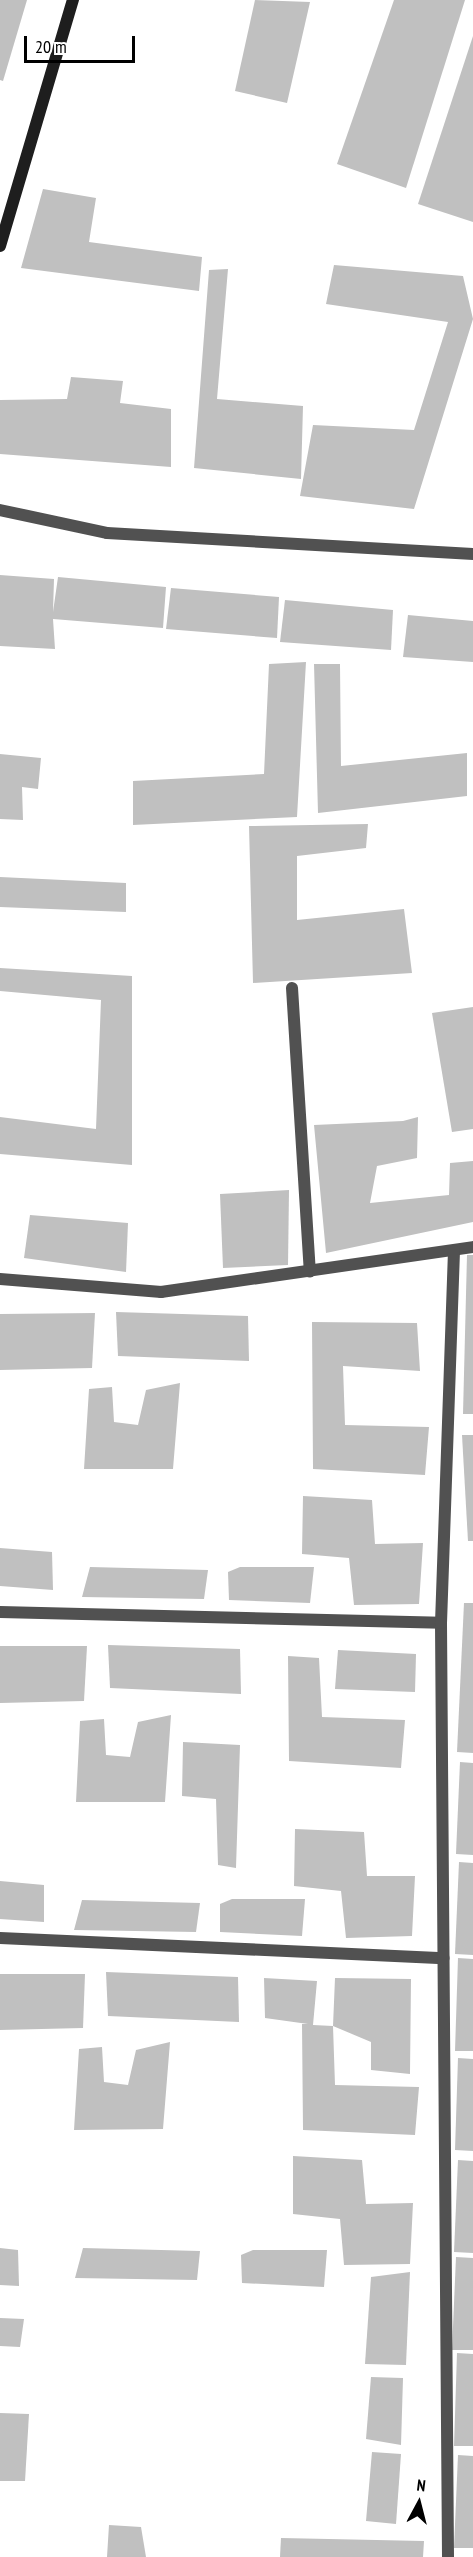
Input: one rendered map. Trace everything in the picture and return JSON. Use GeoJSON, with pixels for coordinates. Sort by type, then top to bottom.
{"type":"FeatureCollection","features":[{"type":"Feature","properties":{"kind":"street"},"geometry":{"type":"LineString","coordinates":[[0,246],[73,0]]}},
{"type":"Feature","properties":{"kind":"street"},"geometry":{"type":"LineString","coordinates":[[0,510],[107,533],[473,554]]}},
{"type":"Feature","properties":{"kind":"street"},"geometry":{"type":"LineString","coordinates":[[292,988],[310,1271]]}},
{"type":"Feature","properties":{"kind":"street"},"geometry":{"type":"LineString","coordinates":[[0,1279],[161,1292],[473,1247]]}},
{"type":"Feature","properties":{"kind":"street"},"geometry":{"type":"LineString","coordinates":[[448,2557],[441,1623],[454,1251]]}},
{"type":"Feature","properties":{"kind":"street"},"geometry":{"type":"LineString","coordinates":[[0,1612],[441,1623]]}},
{"type":"Feature","properties":{"kind":"street"},"geometry":{"type":"LineString","coordinates":[[0,1938],[444,1958]]}},
{"type":"Feature","properties":{"kind":"building"},"geometry":{"type":"Polygon","coordinates":[[[0,0],[27,0],[3,81],[0,80],[0,0]]]}},
{"type":"Feature","properties":{"kind":"building"},"geometry":{"type":"Polygon","coordinates":[[[255,0],[310,2],[287,103],[235,91],[255,0]]]}},
{"type":"Feature","properties":{"kind":"building"},"geometry":{"type":"Polygon","coordinates":[[[394,0],[465,0],[406,188],[337,164],[394,0]]]}},
{"type":"Feature","properties":{"kind":"building"},"geometry":{"type":"Polygon","coordinates":[[[473,36],[473,222],[418,204],[473,36]]]}},
{"type":"Feature","properties":{"kind":"building"},"geometry":{"type":"Polygon","coordinates":[[[43,189],[96,198],[89,242],[202,257],[199,291],[21,268],[43,189]]]}},
{"type":"Feature","properties":{"kind":"building"},"geometry":{"type":"Polygon","coordinates":[[[334,265],[463,276],[473,319],[414,509],[300,496],[313,425],[414,430],[448,322],[326,304],[334,265]]]}},
{"type":"Feature","properties":{"kind":"building"},"geometry":{"type":"Polygon","coordinates":[[[228,269],[217,399],[303,406],[301,479],[194,468],[209,270],[228,269]]]}},
{"type":"Feature","properties":{"kind":"building"},"geometry":{"type":"Polygon","coordinates":[[[71,377],[123,381],[120,403],[171,409],[171,467],[0,454],[0,400],[67,399],[71,377]]]}},
{"type":"Feature","properties":{"kind":"building"},"geometry":{"type":"Polygon","coordinates":[[[0,575],[54,579],[53,612],[58,577],[166,587],[163,628],[53,619],[55,649],[0,646],[0,575]]]}},
{"type":"Feature","properties":{"kind":"building"},"geometry":{"type":"Polygon","coordinates":[[[171,588],[279,597],[277,638],[166,629],[171,588]]]}},
{"type":"Feature","properties":{"kind":"building"},"geometry":{"type":"Polygon","coordinates":[[[285,600],[393,610],[391,650],[280,642],[285,600]]]}},
{"type":"Feature","properties":{"kind":"building"},"geometry":{"type":"Polygon","coordinates":[[[408,615],[473,621],[473,662],[403,657],[408,615]]]}},
{"type":"Feature","properties":{"kind":"building"},"geometry":{"type":"Polygon","coordinates":[[[306,662],[297,817],[133,825],[133,781],[264,774],[269,664],[306,662]]]}},
{"type":"Feature","properties":{"kind":"building"},"geometry":{"type":"Polygon","coordinates":[[[314,664],[340,664],[341,766],[467,753],[467,796],[318,813],[314,664]]]}},
{"type":"Feature","properties":{"kind":"building"},"geometry":{"type":"Polygon","coordinates":[[[0,754],[41,758],[38,789],[22,787],[23,820],[0,819],[0,754]]]}},
{"type":"Feature","properties":{"kind":"building"},"geometry":{"type":"Polygon","coordinates":[[[368,824],[366,848],[297,856],[297,920],[404,909],[412,973],[253,983],[249,826],[368,824]]]}},
{"type":"Feature","properties":{"kind":"building"},"geometry":{"type":"Polygon","coordinates":[[[0,877],[126,883],[126,912],[0,907],[0,877]]]}},
{"type":"Feature","properties":{"kind":"building"},"geometry":{"type":"Polygon","coordinates":[[[0,968],[132,976],[132,1165],[0,1154],[0,1117],[96,1129],[101,1000],[0,991],[0,968]]]}},
{"type":"Feature","properties":{"kind":"building"},"geometry":{"type":"Polygon","coordinates":[[[473,1007],[473,1129],[452,1132],[432,1013],[473,1007]]]}},
{"type":"Feature","properties":{"kind":"building"},"geometry":{"type":"Polygon","coordinates":[[[418,1117],[417,1158],[377,1166],[370,1203],[449,1195],[450,1163],[473,1161],[473,1222],[326,1253],[314,1125],[403,1121],[418,1117]]]}},
{"type":"Feature","properties":{"kind":"building"},"geometry":{"type":"Polygon","coordinates":[[[289,1190],[288,1265],[223,1268],[220,1194],[289,1190]]]}},
{"type":"Feature","properties":{"kind":"building"},"geometry":{"type":"Polygon","coordinates":[[[30,1215],[128,1223],[126,1272],[24,1258],[30,1215]]]}},
{"type":"Feature","properties":{"kind":"building"},"geometry":{"type":"Polygon","coordinates":[[[467,1255],[473,1255],[473,1414],[463,1414],[467,1255]]]}},
{"type":"Feature","properties":{"kind":"building"},"geometry":{"type":"Polygon","coordinates":[[[116,1312],[248,1316],[249,1361],[118,1356],[116,1312]]]}},
{"type":"Feature","properties":{"kind":"building"},"geometry":{"type":"Polygon","coordinates":[[[95,1313],[92,1368],[0,1370],[0,1314],[95,1313]]]}},
{"type":"Feature","properties":{"kind":"building"},"geometry":{"type":"Polygon","coordinates":[[[312,1322],[417,1323],[420,1371],[343,1366],[345,1425],[429,1427],[425,1475],[313,1469],[312,1322]]]}},
{"type":"Feature","properties":{"kind":"building"},"geometry":{"type":"Polygon","coordinates":[[[180,1383],[173,1469],[84,1469],[89,1389],[112,1387],[114,1422],[138,1425],[146,1390],[180,1383]]]}},
{"type":"Feature","properties":{"kind":"building"},"geometry":{"type":"Polygon","coordinates":[[[462,1435],[473,1435],[473,1541],[468,1541],[462,1435]]]}},
{"type":"Feature","properties":{"kind":"building"},"geometry":{"type":"Polygon","coordinates":[[[303,1496],[372,1500],[375,1544],[423,1543],[419,1604],[354,1605],[349,1558],[302,1554],[303,1496]]]}},
{"type":"Feature","properties":{"kind":"building"},"geometry":{"type":"Polygon","coordinates":[[[0,1548],[52,1552],[53,1590],[0,1586],[0,1548]]]}},
{"type":"Feature","properties":{"kind":"building"},"geometry":{"type":"Polygon","coordinates":[[[90,1567],[208,1570],[204,1599],[82,1597],[90,1567]]]}},
{"type":"Feature","properties":{"kind":"building"},"geometry":{"type":"Polygon","coordinates":[[[240,1567],[314,1567],[310,1603],[229,1600],[228,1572],[240,1567]]]}},
{"type":"Feature","properties":{"kind":"building"},"geometry":{"type":"Polygon","coordinates":[[[464,1603],[473,1603],[473,1753],[457,1752],[464,1603]]]}},
{"type":"Feature","properties":{"kind":"building"},"geometry":{"type":"Polygon","coordinates":[[[108,1645],[240,1649],[241,1694],[110,1688],[108,1645]]]}},
{"type":"Feature","properties":{"kind":"building"},"geometry":{"type":"Polygon","coordinates":[[[0,1646],[87,1646],[84,1701],[0,1703],[0,1646]]]}},
{"type":"Feature","properties":{"kind":"building"},"geometry":{"type":"Polygon","coordinates":[[[338,1650],[416,1654],[415,1692],[335,1689],[338,1650]]]}},
{"type":"Feature","properties":{"kind":"building"},"geometry":{"type":"Polygon","coordinates":[[[288,1656],[319,1658],[322,1717],[405,1720],[401,1768],[289,1761],[288,1656]]]}},
{"type":"Feature","properties":{"kind":"building"},"geometry":{"type":"Polygon","coordinates":[[[171,1715],[165,1802],[76,1802],[80,1721],[104,1719],[106,1755],[130,1757],[138,1722],[171,1715]]]}},
{"type":"Feature","properties":{"kind":"building"},"geometry":{"type":"Polygon","coordinates":[[[183,1742],[240,1745],[236,1868],[218,1865],[216,1799],[182,1796],[183,1742]]]}},
{"type":"Feature","properties":{"kind":"building"},"geometry":{"type":"Polygon","coordinates":[[[460,1762],[473,1763],[473,1855],[456,1854],[460,1762]]]}},
{"type":"Feature","properties":{"kind":"building"},"geometry":{"type":"Polygon","coordinates":[[[295,1829],[364,1832],[367,1876],[415,1876],[412,1936],[346,1938],[341,1891],[294,1886],[295,1829]]]}},
{"type":"Feature","properties":{"kind":"building"},"geometry":{"type":"Polygon","coordinates":[[[459,1862],[473,1863],[473,1955],[455,1954],[459,1862]]]}},
{"type":"Feature","properties":{"kind":"building"},"geometry":{"type":"Polygon","coordinates":[[[0,1881],[44,1885],[44,1922],[0,1919],[0,1881]]]}},
{"type":"Feature","properties":{"kind":"building"},"geometry":{"type":"Polygon","coordinates":[[[232,1899],[305,1899],[302,1936],[220,1932],[220,1904],[232,1899]]]}},
{"type":"Feature","properties":{"kind":"building"},"geometry":{"type":"Polygon","coordinates":[[[82,1900],[200,1903],[196,1932],[74,1930],[82,1900]]]}},
{"type":"Feature","properties":{"kind":"building"},"geometry":{"type":"Polygon","coordinates":[[[458,1958],[473,1959],[473,2051],[455,2051],[458,1958]]]}},
{"type":"Feature","properties":{"kind":"building"},"geometry":{"type":"Polygon","coordinates":[[[106,1972],[238,1977],[239,2022],[108,2016],[106,1972]]]}},
{"type":"Feature","properties":{"kind":"building"},"geometry":{"type":"Polygon","coordinates":[[[0,1974],[85,1974],[83,2028],[0,2030],[0,1974]]]}},
{"type":"Feature","properties":{"kind":"building"},"geometry":{"type":"Polygon","coordinates":[[[264,1978],[317,1981],[313,2025],[333,2026],[335,2085],[419,2087],[415,2135],[303,2130],[302,2024],[308,2024],[265,2018],[264,1978]]]}},
{"type":"Feature","properties":{"kind":"building"},"geometry":{"type":"Polygon","coordinates":[[[335,1978],[411,1979],[410,2074],[371,2070],[371,2042],[333,2026],[335,1978]]]}},
{"type":"Feature","properties":{"kind":"building"},"geometry":{"type":"Polygon","coordinates":[[[170,2042],[163,2129],[74,2130],[79,2049],[102,2047],[104,2082],[128,2085],[136,2050],[170,2042]]]}},
{"type":"Feature","properties":{"kind":"building"},"geometry":{"type":"Polygon","coordinates":[[[458,2058],[473,2059],[473,2151],[455,2150],[458,2058]]]}},
{"type":"Feature","properties":{"kind":"building"},"geometry":{"type":"Polygon","coordinates":[[[293,2156],[362,2160],[366,2204],[413,2203],[410,2264],[344,2265],[340,2219],[293,2214],[293,2156]]]}},
{"type":"Feature","properties":{"kind":"building"},"geometry":{"type":"Polygon","coordinates":[[[458,2160],[473,2161],[473,2253],[454,2252],[458,2160]]]}},
{"type":"Feature","properties":{"kind":"building"},"geometry":{"type":"Polygon","coordinates":[[[0,2248],[18,2250],[19,2286],[0,2285],[0,2248]]]}},
{"type":"Feature","properties":{"kind":"building"},"geometry":{"type":"Polygon","coordinates":[[[83,2248],[200,2251],[197,2280],[75,2278],[83,2248]]]}},
{"type":"Feature","properties":{"kind":"building"},"geometry":{"type":"Polygon","coordinates":[[[253,2250],[327,2250],[324,2287],[242,2283],[241,2255],[253,2250]]]}},
{"type":"Feature","properties":{"kind":"building"},"geometry":{"type":"Polygon","coordinates":[[[456,2257],[473,2258],[473,2350],[452,2350],[456,2257]]]}},
{"type":"Feature","properties":{"kind":"building"},"geometry":{"type":"Polygon","coordinates":[[[410,2272],[406,2365],[365,2364],[371,2277],[410,2272]]]}},
{"type":"Feature","properties":{"kind":"building"},"geometry":{"type":"Polygon","coordinates":[[[0,2318],[24,2319],[20,2347],[0,2346],[0,2318]]]}},
{"type":"Feature","properties":{"kind":"building"},"geometry":{"type":"Polygon","coordinates":[[[457,2353],[473,2354],[473,2446],[454,2446],[457,2353]]]}},
{"type":"Feature","properties":{"kind":"building"},"geometry":{"type":"Polygon","coordinates":[[[371,2377],[403,2378],[401,2445],[366,2439],[371,2377]]]}},
{"type":"Feature","properties":{"kind":"building"},"geometry":{"type":"Polygon","coordinates":[[[0,2413],[29,2414],[25,2481],[0,2481],[0,2413]]]}},
{"type":"Feature","properties":{"kind":"building"},"geometry":{"type":"Polygon","coordinates":[[[372,2452],[401,2454],[396,2524],[366,2521],[372,2452]]]}},
{"type":"Feature","properties":{"kind":"building"},"geometry":{"type":"Polygon","coordinates":[[[458,2455],[473,2456],[473,2548],[454,2548],[458,2455]]]}},
{"type":"Feature","properties":{"kind":"building"},"geometry":{"type":"Polygon","coordinates":[[[109,2525],[141,2527],[146,2557],[107,2557],[109,2525]]]}},
{"type":"Feature","properties":{"kind":"building"},"geometry":{"type":"Polygon","coordinates":[[[281,2538],[424,2541],[423,2557],[280,2557],[281,2538]]]}}]}
